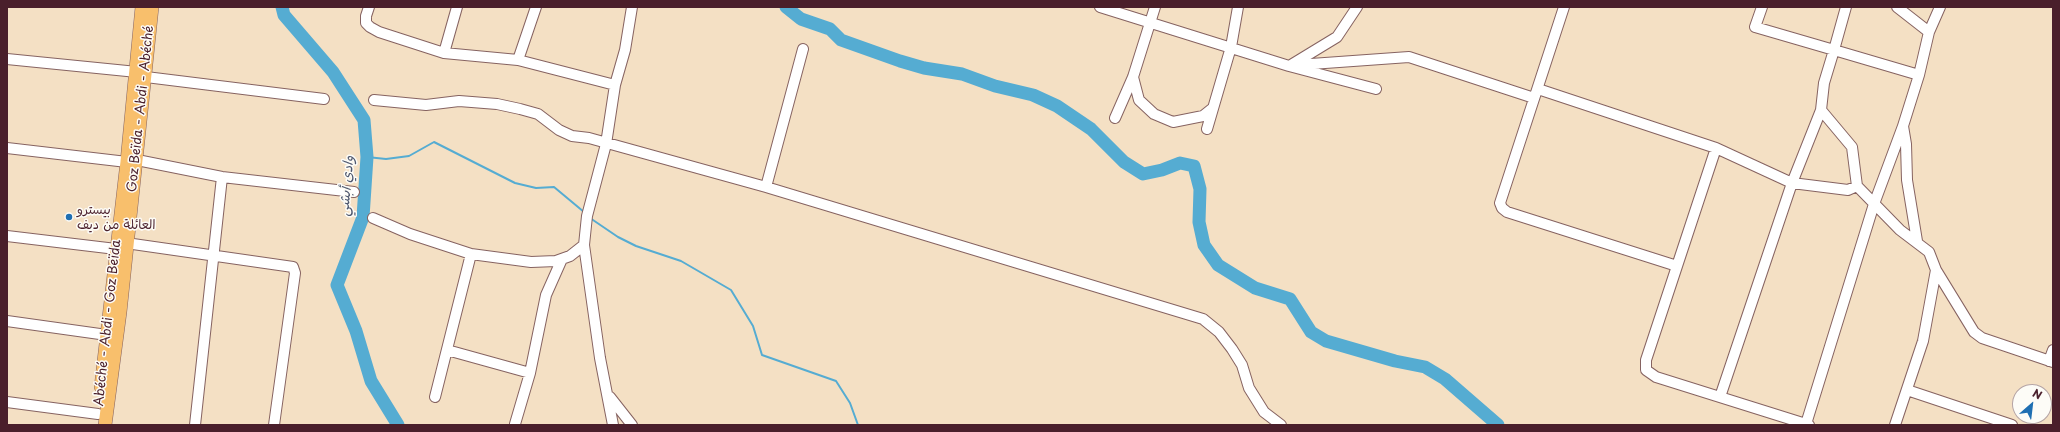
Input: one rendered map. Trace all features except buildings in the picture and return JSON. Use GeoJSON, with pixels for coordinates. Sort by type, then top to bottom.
{"type":"FeatureCollection","features":[{"type":"Feature","properties":{"kind":"main road","name":"Abéché - Abdi - Goz Beïda"},"geometry":{"type":"LineString","coordinates":[[97,419],[112,335],[121,246],[132,161],[141,75],[142,7]]}},
{"type":"Feature","properties":{"kind":"main road","name":"Goz Beïda - Abdi - Abéché"},"geometry":{"type":"LineString","coordinates":[[141,75],[152,7]]}},
{"type":"Feature","properties":{"kind":"main road"},"geometry":{"type":"LineString","coordinates":[[105,425],[112,335]]}},
{"type":"Feature","properties":{"kind":"street"},"geometry":{"type":"LineString","coordinates":[[369,7],[366,22],[374,30],[444,53],[518,60],[615,85]]}},
{"type":"Feature","properties":{"kind":"street"},"geometry":{"type":"LineString","coordinates":[[444,53],[457,7]]}},
{"type":"Feature","properties":{"kind":"street"},"geometry":{"type":"LineString","coordinates":[[518,60],[536,7]]}},
{"type":"Feature","properties":{"kind":"street"},"geometry":{"type":"LineString","coordinates":[[614,425],[600,358],[584,245],[587,216],[606,144],[615,85],[625,50],[632,7]]}},
{"type":"Feature","properties":{"kind":"street"},"geometry":{"type":"LineString","coordinates":[[1100,7],[1150,24],[1231,47],[1289,66],[1376,89]]}},
{"type":"Feature","properties":{"kind":"street"},"geometry":{"type":"LineString","coordinates":[[1116,118],[1133,77],[1155,7]]}},
{"type":"Feature","properties":{"kind":"street"},"geometry":{"type":"LineString","coordinates":[[1207,129],[1231,47],[1238,7]]}},
{"type":"Feature","properties":{"kind":"street"},"geometry":{"type":"LineString","coordinates":[[1564,7],[1500,203],[1502,208],[1507,212],[1677,266]]}},
{"type":"Feature","properties":{"kind":"street"},"geometry":{"type":"LineString","coordinates":[[1762,7],[1755,27],[1919,75]]}},
{"type":"Feature","properties":{"kind":"street"},"geometry":{"type":"LineString","coordinates":[[1720,397],[1792,183],[1821,110],[1824,83],[1846,7]]}},
{"type":"Feature","properties":{"kind":"street"},"geometry":{"type":"LineString","coordinates":[[1897,7],[1929,32]]}},
{"type":"Feature","properties":{"kind":"street"},"geometry":{"type":"LineString","coordinates":[[1716,148],[1646,360],[1646,370],[1656,377],[1808,425],[1874,204],[1903,126],[1919,75],[1929,32],[1940,7]]}},
{"type":"Feature","properties":{"kind":"street"},"geometry":{"type":"LineString","coordinates":[[1289,66],[1337,38],[1356,8]]}},
{"type":"Feature","properties":{"kind":"street"},"geometry":{"type":"LineString","coordinates":[[766,186],[803,49]]}},
{"type":"Feature","properties":{"kind":"street"},"geometry":{"type":"LineString","coordinates":[[1289,66],[1409,57],[1716,148],[1792,183],[1848,190],[1857,186]]}},
{"type":"Feature","properties":{"kind":"street"},"geometry":{"type":"LineString","coordinates":[[7,60],[141,75],[324,99]]}},
{"type":"Feature","properties":{"kind":"street"},"geometry":{"type":"LineString","coordinates":[[1133,77],[1139,100],[1154,114],[1173,122],[1203,116],[1213,108]]}},
{"type":"Feature","properties":{"kind":"street"},"geometry":{"type":"LineString","coordinates":[[374,100],[426,105],[459,101],[497,104],[538,114],[559,130],[572,136],[589,138],[606,144],[766,186],[1202,319],[1219,332],[1232,349],[1242,364],[1249,388],[1264,412],[1281,425]]}},
{"type":"Feature","properties":{"kind":"street"},"geometry":{"type":"LineString","coordinates":[[1821,110],[1852,147],[1857,186],[1900,230],[1917,241],[1929,252],[1936,270],[1974,332],[1982,338],[2051,362],[2053,350]]}},
{"type":"Feature","properties":{"kind":"street"},"geometry":{"type":"LineString","coordinates":[[1903,126],[1906,144],[1907,180],[1917,241]]}},
{"type":"Feature","properties":{"kind":"street"},"geometry":{"type":"LineString","coordinates":[[7,148],[132,161],[222,177],[354,192]]}},
{"type":"Feature","properties":{"kind":"street"},"geometry":{"type":"LineString","coordinates":[[197,425],[222,177]]}},
{"type":"Feature","properties":{"kind":"street"},"geometry":{"type":"LineString","coordinates":[[373,218],[410,234],[471,254],[543,263],[562,259],[578,251],[584,245]]}},
{"type":"Feature","properties":{"kind":"street"},"geometry":{"type":"LineString","coordinates":[[7,236],[214,256],[293,267],[295,270],[274,425]]}},
{"type":"Feature","properties":{"kind":"street"},"geometry":{"type":"LineString","coordinates":[[435,397],[471,254]]}},
{"type":"Feature","properties":{"kind":"street"},"geometry":{"type":"LineString","coordinates":[[515,424],[530,373],[546,295],[562,259]]}},
{"type":"Feature","properties":{"kind":"street"},"geometry":{"type":"LineString","coordinates":[[1895,425],[1923,341],[1936,270]]}},
{"type":"Feature","properties":{"kind":"street"},"geometry":{"type":"LineString","coordinates":[[7,321],[112,335]]}},
{"type":"Feature","properties":{"kind":"street"},"geometry":{"type":"LineString","coordinates":[[447,350],[530,373]]}},
{"type":"Feature","properties":{"kind":"street"},"geometry":{"type":"LineString","coordinates":[[1907,390],[2012,425]]}},
{"type":"Feature","properties":{"kind":"street"},"geometry":{"type":"LineString","coordinates":[[608,394],[632,425]]}},
{"type":"Feature","properties":{"kind":"street"},"geometry":{"type":"LineString","coordinates":[[7,402],[97,419]]}},
{"type":"Feature","properties":{"kind":"waterway","name":"وادي أبشي"},"geometry":{"type":"LineString","coordinates":[[282,7],[284,15],[333,72],[364,120],[367,157],[363,217],[337,285],[356,331],[371,381],[398,425]]}},
{"type":"Feature","properties":{"kind":"waterway"},"geometry":{"type":"LineString","coordinates":[[786,7],[801,19],[830,29],[841,40],[924,68],[962,74],[995,86],[1033,95],[1057,106],[1091,129],[1124,162],[1143,174],[1162,170],[1180,163],[1194,166],[1200,189],[1199,222],[1204,245],[1218,265],[1255,288],[1290,299],[1311,332],[1326,341],[1395,361],[1425,367],[1445,379],[1498,425]]}},
{"type":"Feature","properties":{"kind":"waterway"},"geometry":{"type":"LineString","coordinates":[[367,157],[386,159],[409,156],[434,142],[515,183],[536,188],[554,187],[584,212]]}},
{"type":"Feature","properties":{"kind":"waterway"},"geometry":{"type":"LineString","coordinates":[[590,218],[618,237],[636,246],[681,261],[731,290],[753,326],[762,355],[836,381],[850,403],[858,425]]}},
{"type":"Feature","properties":{"kind":"place","name":"بيسترو العائلة من ديف"},"geometry":{"type":"Point","coordinates":[69,217]}}]}
